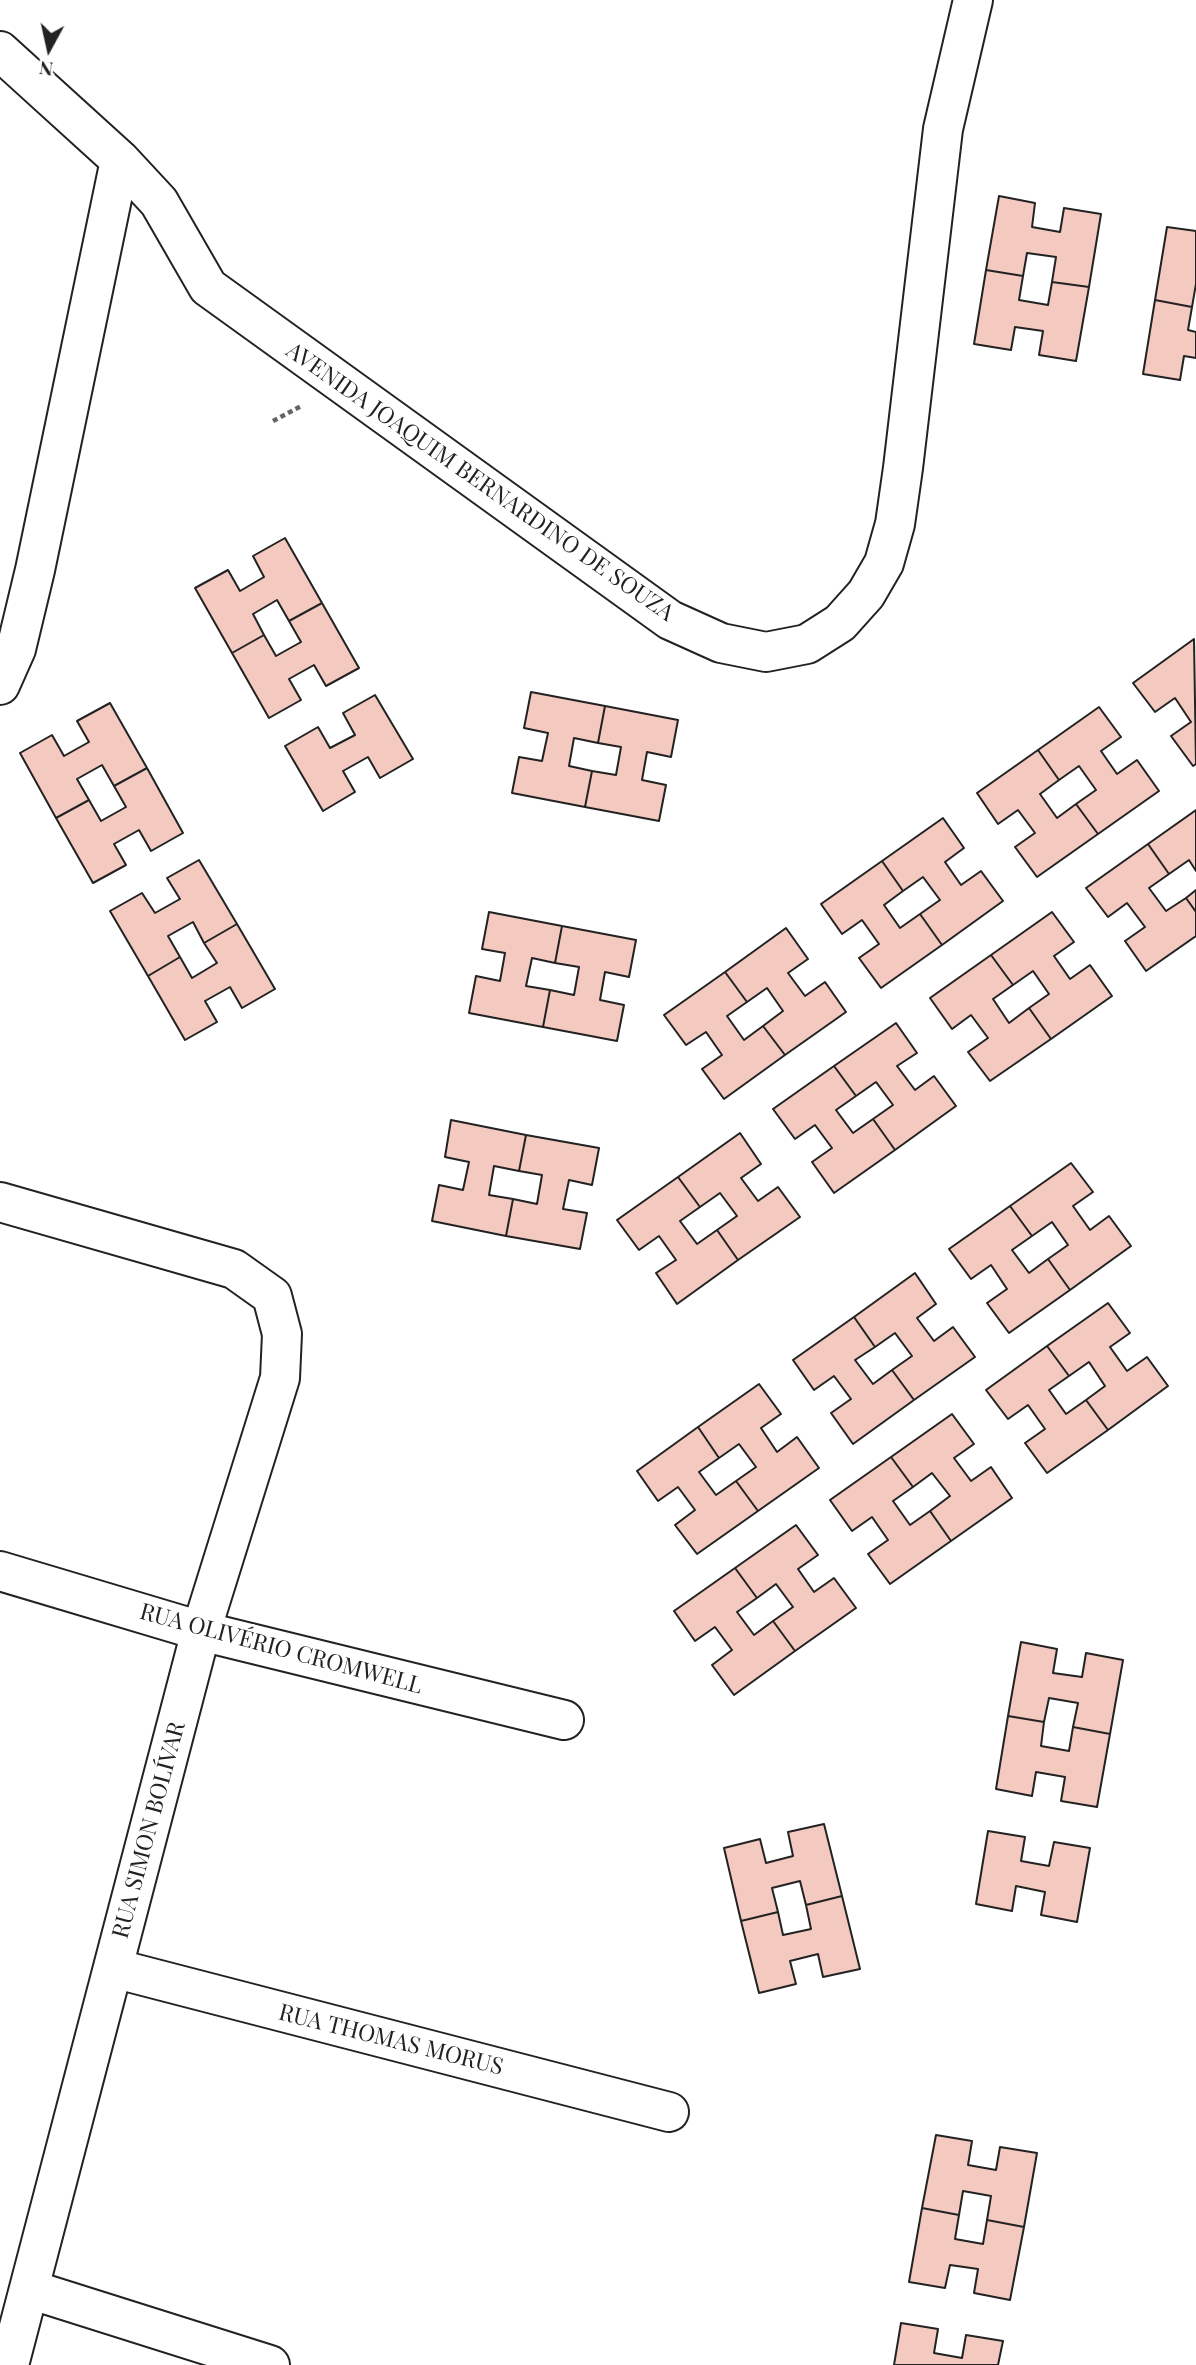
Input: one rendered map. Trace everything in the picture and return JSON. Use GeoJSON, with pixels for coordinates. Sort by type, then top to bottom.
{"type":"FeatureCollection","features":[{"type":"Feature","properties":{"kind":"street","name":"AVENIDA JOAQUIM BERNARDINO DE SOUZA"},"geometry":{"type":"LineString","coordinates":[[0,51],[120,160],[159,202],[208,287],[670,620],[721,643],[766,652],[807,644],[840,623],[866,594],[884,562],[895,524],[943,129],[973,0]]}},
{"type":"Feature","properties":{"kind":"street"},"geometry":{"type":"LineString","coordinates":[[0,685],[16,649],[35,570],[120,160]]}},
{"type":"Feature","properties":{"kind":"street","name":"RUA SIMON BOLÍVAR"},"geometry":{"type":"LineString","coordinates":[[0,1202],[234,1269],[272,1296],[282,1334],[280,1378],[201,1631],[9,2365]]}},
{"type":"Feature","properties":{"kind":"street","name":"RUA OLIVÉRIO CROMWELL"},"geometry":{"type":"LineString","coordinates":[[0,1571],[201,1631],[564,1720]]}},
{"type":"Feature","properties":{"kind":"street","name":"RUA THOMAS MORUS"},"geometry":{"type":"LineString","coordinates":[[113,1968],[669,2112]]}},
{"type":"Feature","properties":{"kind":"street"},"geometry":{"type":"LineString","coordinates":[[29,2289],[270,2365]]}},
{"type":"Feature","properties":{"kind":"building"},"geometry":{"type":"Polygon","coordinates":[[[999,196],[1035,203],[1032,227],[1060,232],[1064,208],[1101,214],[1089,287],[1052,282],[1056,257],[1027,253],[1023,276],[986,270],[999,196]]]}},
{"type":"Feature","properties":{"kind":"building"},"geometry":{"type":"Polygon","coordinates":[[[1167,227],[1196,231],[1196,284],[1192,307],[1155,300],[1167,227]]]}},
{"type":"Feature","properties":{"kind":"building"},"geometry":{"type":"Polygon","coordinates":[[[986,270],[1023,276],[1019,300],[1048,305],[1052,282],[1089,287],[1076,361],[1039,355],[1043,331],[1015,327],[1011,350],[974,344],[986,270]]]}},
{"type":"Feature","properties":{"kind":"building"},"geometry":{"type":"Polygon","coordinates":[[[1155,300],[1192,307],[1188,330],[1196,332],[1196,358],[1184,356],[1180,380],[1143,374],[1155,300]]]}},
{"type":"Feature","properties":{"kind":"building"},"geometry":{"type":"Polygon","coordinates":[[[285,538],[322,603],[289,621],[277,600],[253,614],[264,635],[232,653],[195,588],[228,570],[240,591],[264,577],[253,556],[285,538]]]}},
{"type":"Feature","properties":{"kind":"building"},"geometry":{"type":"Polygon","coordinates":[[[322,603],[359,668],[326,686],[314,665],[289,679],[301,700],[269,718],[232,653],[264,635],[276,656],[301,642],[289,621],[322,603]]]}},
{"type":"Feature","properties":{"kind":"building"},"geometry":{"type":"Polygon","coordinates":[[[1194,639],[1196,764],[1193,766],[1171,736],[1191,722],[1175,698],[1155,712],[1133,683],[1194,639]]]}},
{"type":"Feature","properties":{"kind":"building"},"geometry":{"type":"Polygon","coordinates":[[[531,692],[605,706],[598,743],[574,738],[569,766],[592,771],[585,807],[512,793],[519,757],[542,761],[548,733],[524,728],[531,692]]]}},
{"type":"Feature","properties":{"kind":"building"},"geometry":{"type":"Polygon","coordinates":[[[375,695],[413,759],[380,778],[368,757],[343,771],[355,792],[323,811],[285,746],[318,727],[330,748],[355,735],[343,713],[375,695]]]}},
{"type":"Feature","properties":{"kind":"building"},"geometry":{"type":"Polygon","coordinates":[[[110,703],[147,768],[114,786],[102,765],[77,779],[89,800],[56,818],[20,753],[52,735],[64,756],[89,742],[77,721],[110,703]]]}},
{"type":"Feature","properties":{"kind":"building"},"geometry":{"type":"Polygon","coordinates":[[[605,706],[678,720],[671,757],[647,752],[642,780],[666,785],[659,821],[585,807],[592,771],[616,775],[621,747],[598,743],[605,706]]]}},
{"type":"Feature","properties":{"kind":"building"},"geometry":{"type":"Polygon","coordinates":[[[1099,707],[1121,737],[1101,751],[1117,774],[1137,760],[1159,791],[1098,834],[1076,804],[1096,790],[1079,766],[1059,780],[1038,750],[1099,707]]]}},
{"type":"Feature","properties":{"kind":"building"},"geometry":{"type":"Polygon","coordinates":[[[1038,750],[1059,780],[1040,794],[1057,818],[1076,804],[1098,834],[1037,877],[1015,847],[1035,833],[1018,810],[998,824],[977,793],[1038,750]]]}},
{"type":"Feature","properties":{"kind":"building"},"geometry":{"type":"Polygon","coordinates":[[[147,768],[183,833],[151,851],[139,830],[114,844],[126,865],[93,883],[56,818],[89,800],[101,821],[126,807],[114,786],[147,768]]]}},
{"type":"Feature","properties":{"kind":"building"},"geometry":{"type":"Polygon","coordinates":[[[1196,810],[1196,871],[1189,860],[1169,874],[1148,844],[1196,810]]]}},
{"type":"Feature","properties":{"kind":"building"},"geometry":{"type":"Polygon","coordinates":[[[943,818],[964,848],[945,862],[961,885],[981,871],[1003,901],[942,945],[920,914],[940,900],[923,877],[903,891],[882,861],[943,818]]]}},
{"type":"Feature","properties":{"kind":"building"},"geometry":{"type":"Polygon","coordinates":[[[1148,844],[1169,874],[1149,888],[1166,911],[1186,898],[1196,912],[1196,936],[1146,971],[1125,941],[1145,927],[1127,903],[1108,917],[1086,888],[1148,844]]]}},
{"type":"Feature","properties":{"kind":"building"},"geometry":{"type":"Polygon","coordinates":[[[199,860],[237,924],[204,943],[193,922],[168,936],[180,957],[148,976],[110,911],[142,893],[155,913],[180,899],[167,878],[199,860]]]}},
{"type":"Feature","properties":{"kind":"building"},"geometry":{"type":"Polygon","coordinates":[[[882,861],[903,891],[884,905],[900,928],[920,914],[942,945],[881,988],[859,958],[879,944],[862,920],[842,934],[821,904],[882,861]]]}},
{"type":"Feature","properties":{"kind":"building"},"geometry":{"type":"Polygon","coordinates":[[[1196,890],[1196,912],[1186,898],[1196,890]]]}},
{"type":"Feature","properties":{"kind":"building"},"geometry":{"type":"Polygon","coordinates":[[[489,912],[562,926],[555,963],[532,958],[526,986],[550,990],[543,1027],[469,1013],[476,976],[500,981],[505,953],[482,949],[489,912]]]}},
{"type":"Feature","properties":{"kind":"building"},"geometry":{"type":"Polygon","coordinates":[[[1052,912],[1074,942],[1054,956],[1070,979],[1090,965],[1112,996],[1051,1039],[1029,1008],[1049,994],[1033,971],[1013,985],[991,955],[1052,912]]]}},
{"type":"Feature","properties":{"kind":"building"},"geometry":{"type":"Polygon","coordinates":[[[237,924],[275,989],[242,1008],[230,987],[205,1001],[217,1022],[185,1040],[148,976],[180,957],[192,978],[217,963],[204,943],[237,924]]]}},
{"type":"Feature","properties":{"kind":"building"},"geometry":{"type":"Polygon","coordinates":[[[562,926],[636,940],[629,977],[605,972],[600,1000],[624,1005],[617,1041],[543,1027],[550,990],[574,995],[579,967],[555,963],[562,926]]]}},
{"type":"Feature","properties":{"kind":"building"},"geometry":{"type":"Polygon","coordinates":[[[786,928],[808,959],[788,973],[805,996],[825,982],[846,1012],[785,1055],[763,1026],[783,1011],[767,988],[747,1002],[725,972],[786,928]]]}},
{"type":"Feature","properties":{"kind":"building"},"geometry":{"type":"Polygon","coordinates":[[[991,955],[1013,985],[993,999],[1009,1023],[1029,1008],[1051,1039],[990,1081],[968,1052],[988,1038],[971,1015],[952,1029],[930,998],[991,955]]]}},
{"type":"Feature","properties":{"kind":"building"},"geometry":{"type":"Polygon","coordinates":[[[725,972],[747,1002],[727,1016],[744,1040],[763,1026],[785,1055],[724,1099],[702,1069],[722,1055],[706,1032],[686,1045],[664,1015],[725,972]]]}},
{"type":"Feature","properties":{"kind":"building"},"geometry":{"type":"Polygon","coordinates":[[[896,1023],[917,1053],[897,1066],[915,1090],[934,1076],[956,1106],[895,1150],[873,1119],[893,1105],[876,1082],[856,1096],[834,1066],[896,1023]]]}},
{"type":"Feature","properties":{"kind":"building"},"geometry":{"type":"Polygon","coordinates":[[[834,1066],[856,1096],[836,1110],[853,1133],[873,1119],[895,1150],[834,1193],[812,1162],[832,1148],[815,1125],[795,1139],[773,1109],[834,1066]]]}},
{"type":"Feature","properties":{"kind":"building"},"geometry":{"type":"Polygon","coordinates":[[[451,1120],[526,1135],[519,1171],[494,1166],[489,1195],[513,1199],[506,1236],[432,1221],[439,1185],[463,1190],[469,1162],[445,1157],[451,1120]]]}},
{"type":"Feature","properties":{"kind":"building"},"geometry":{"type":"Polygon","coordinates":[[[740,1133],[761,1164],[741,1178],[758,1201],[778,1187],[800,1217],[738,1260],[717,1230],[737,1216],[720,1193],[700,1207],[678,1177],[740,1133]]]}},
{"type":"Feature","properties":{"kind":"building"},"geometry":{"type":"Polygon","coordinates":[[[526,1135],[599,1148],[592,1185],[569,1180],[563,1209],[587,1213],[580,1249],[506,1236],[513,1199],[537,1204],[542,1175],[519,1171],[526,1135]]]}},
{"type":"Feature","properties":{"kind":"building"},"geometry":{"type":"Polygon","coordinates":[[[1071,1163],[1093,1192],[1073,1206],[1090,1230],[1109,1216],[1131,1246],[1070,1290],[1048,1259],[1068,1245],[1052,1222],[1032,1236],[1010,1206],[1071,1163]]]}},
{"type":"Feature","properties":{"kind":"building"},"geometry":{"type":"Polygon","coordinates":[[[678,1177],[700,1207],[680,1221],[697,1244],[717,1230],[738,1260],[677,1304],[656,1273],[676,1260],[659,1236],[639,1250],[617,1220],[678,1177]]]}},
{"type":"Feature","properties":{"kind":"building"},"geometry":{"type":"Polygon","coordinates":[[[1010,1206],[1032,1236],[1012,1250],[1029,1273],[1048,1259],[1070,1290],[1009,1333],[987,1303],[1007,1289],[991,1265],[971,1279],[949,1249],[1010,1206]]]}},
{"type":"Feature","properties":{"kind":"building"},"geometry":{"type":"Polygon","coordinates":[[[915,1273],[936,1304],[917,1318],[934,1341],[953,1327],[975,1357],[914,1400],[892,1370],[912,1356],[895,1333],[875,1347],[854,1317],[915,1273]]]}},
{"type":"Feature","properties":{"kind":"building"},"geometry":{"type":"Polygon","coordinates":[[[1108,1303],[1130,1333],[1110,1347],[1127,1371],[1147,1357],[1168,1386],[1108,1430],[1086,1400],[1105,1386],[1089,1362],[1069,1376],[1047,1346],[1108,1303]]]}},
{"type":"Feature","properties":{"kind":"building"},"geometry":{"type":"Polygon","coordinates":[[[854,1317],[875,1347],[855,1360],[873,1384],[892,1370],[914,1400],[853,1444],[831,1413],[851,1399],[834,1376],[814,1390],[793,1360],[854,1317]]]}},
{"type":"Feature","properties":{"kind":"building"},"geometry":{"type":"Polygon","coordinates":[[[1047,1346],[1069,1376],[1049,1390],[1066,1414],[1086,1400],[1108,1430],[1047,1473],[1025,1443],[1045,1429],[1028,1405],[1008,1419],[986,1390],[1047,1346]]]}},
{"type":"Feature","properties":{"kind":"building"},"geometry":{"type":"Polygon","coordinates":[[[759,1384],[781,1414],[761,1428],[777,1452],[797,1437],[819,1468],[758,1511],[736,1481],[756,1467],[739,1444],[719,1458],[698,1427],[759,1384]]]}},
{"type":"Feature","properties":{"kind":"building"},"geometry":{"type":"Polygon","coordinates":[[[952,1414],[974,1444],[954,1458],[971,1481],[991,1467],[1012,1498],[951,1541],[930,1511],[950,1496],[932,1473],[913,1487],[891,1457],[952,1414]]]}},
{"type":"Feature","properties":{"kind":"building"},"geometry":{"type":"Polygon","coordinates":[[[698,1427],[719,1458],[699,1472],[716,1495],[736,1481],[758,1511],[697,1554],[675,1525],[695,1510],[678,1487],[658,1501],[637,1471],[698,1427]]]}},
{"type":"Feature","properties":{"kind":"building"},"geometry":{"type":"Polygon","coordinates":[[[891,1457],[913,1487],[893,1501],[910,1525],[930,1511],[951,1541],[890,1584],[868,1554],[888,1540],[872,1517],[852,1531],[830,1500],[891,1457]]]}},
{"type":"Feature","properties":{"kind":"building"},"geometry":{"type":"Polygon","coordinates":[[[796,1525],[818,1555],[798,1569],[814,1592],[834,1578],[856,1608],[795,1651],[773,1621],[793,1607],[776,1584],[757,1598],[735,1568],[796,1525]]]}},
{"type":"Feature","properties":{"kind":"building"},"geometry":{"type":"Polygon","coordinates":[[[735,1568],[757,1598],[737,1612],[754,1635],[773,1621],[795,1651],[734,1695],[712,1665],[732,1650],[715,1627],[695,1641],[674,1611],[735,1568]]]}},
{"type":"Feature","properties":{"kind":"building"},"geometry":{"type":"Polygon","coordinates":[[[1021,1642],[1057,1649],[1053,1673],[1082,1677],[1086,1653],[1123,1660],[1110,1734],[1073,1727],[1078,1703],[1049,1698],[1044,1722],[1008,1716],[1021,1642]]]}},
{"type":"Feature","properties":{"kind":"building"},"geometry":{"type":"Polygon","coordinates":[[[1008,1716],[1044,1722],[1041,1746],[1069,1751],[1073,1727],[1110,1734],[1097,1807],[1061,1801],[1065,1777],[1036,1772],[1032,1796],[996,1789],[1008,1716]]]}},
{"type":"Feature","properties":{"kind":"building"},"geometry":{"type":"Polygon","coordinates":[[[824,1824],[842,1896],[806,1905],[800,1881],[772,1888],[778,1912],[741,1921],[724,1848],[760,1839],[766,1863],[793,1856],[788,1832],[824,1824]]]}},
{"type":"Feature","properties":{"kind":"building"},"geometry":{"type":"Polygon","coordinates":[[[988,1831],[1025,1837],[1021,1861],[1049,1866],[1054,1842],[1090,1848],[1077,1922],[1041,1915],[1045,1892],[1016,1886],[1012,1911],[976,1904],[988,1831]]]}},
{"type":"Feature","properties":{"kind":"building"},"geometry":{"type":"Polygon","coordinates":[[[842,1896],[860,1969],[823,1977],[818,1954],[790,1961],[796,1984],[759,1993],[741,1921],[778,1912],[783,1935],[811,1929],[806,1905],[842,1896]]]}},
{"type":"Feature","properties":{"kind":"building"},"geometry":{"type":"Polygon","coordinates":[[[936,2135],[972,2141],[968,2165],[996,2170],[1000,2147],[1037,2153],[1024,2227],[987,2220],[991,2196],[963,2191],[959,2215],[922,2208],[936,2135]]]}},
{"type":"Feature","properties":{"kind":"building"},"geometry":{"type":"Polygon","coordinates":[[[922,2208],[959,2215],[955,2239],[983,2244],[987,2220],[1024,2227],[1010,2300],[974,2293],[978,2269],[950,2265],[945,2288],[909,2282],[922,2208]]]}},
{"type":"Feature","properties":{"kind":"building"},"geometry":{"type":"Polygon","coordinates":[[[901,2323],[938,2329],[934,2353],[962,2358],[966,2335],[1003,2341],[998,2365],[894,2365],[901,2323]]]}}]}
